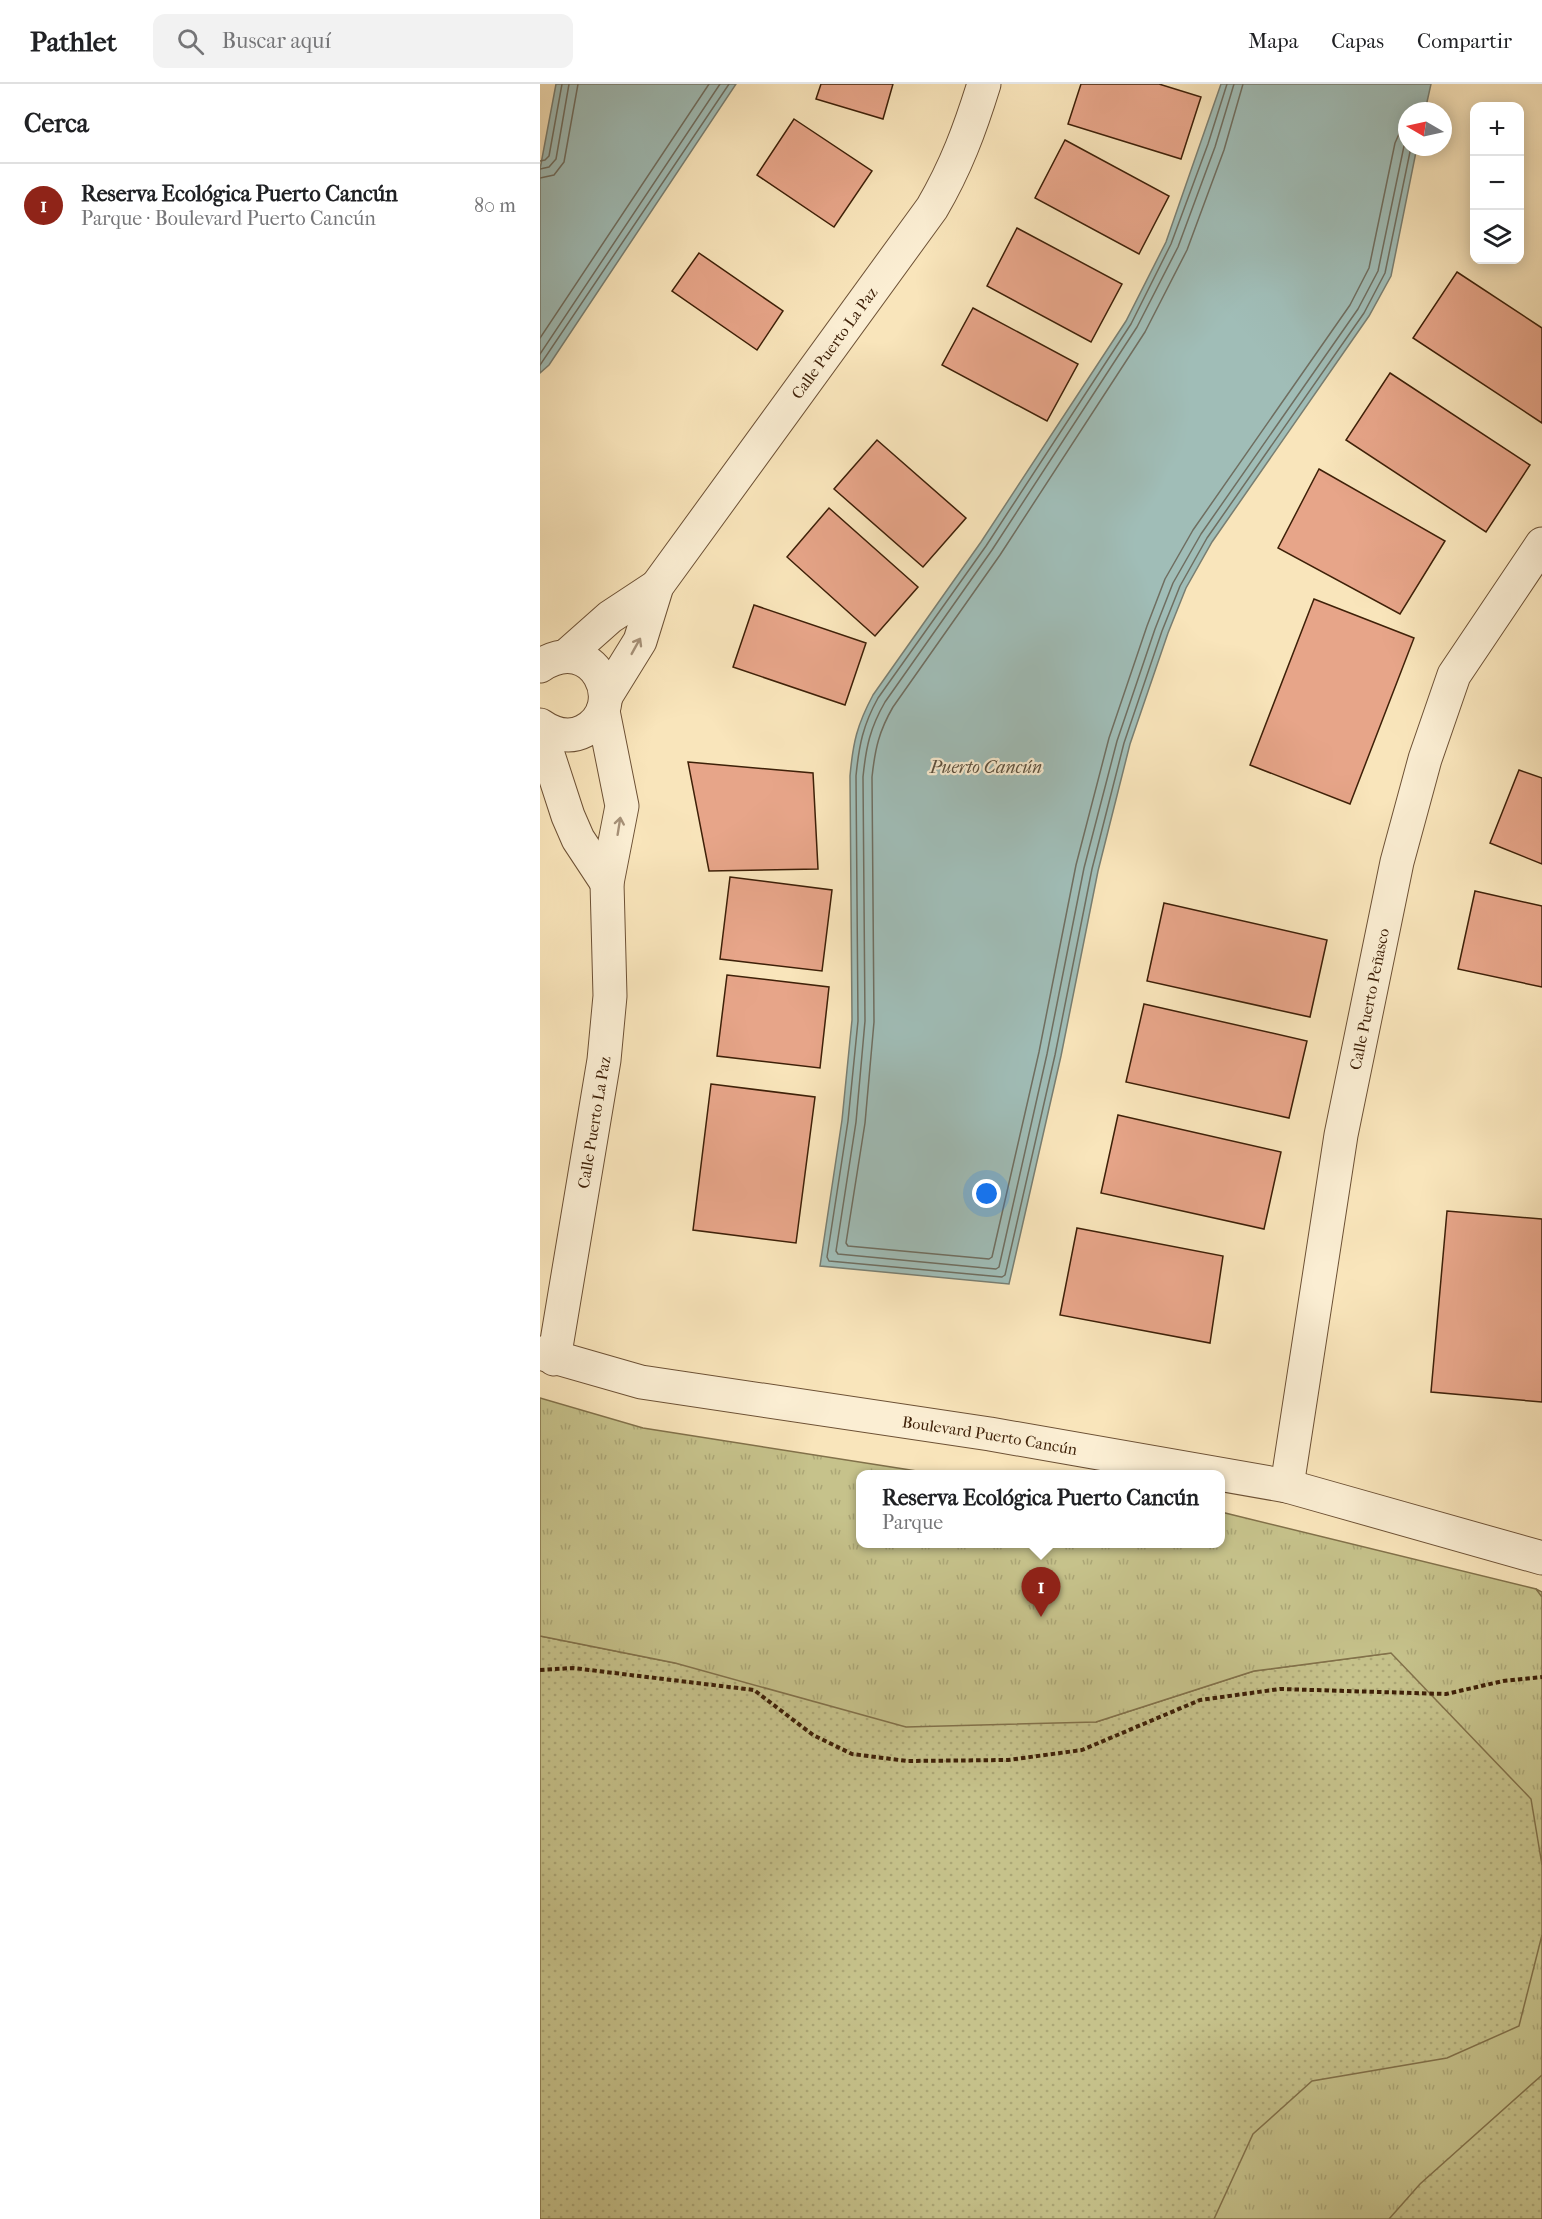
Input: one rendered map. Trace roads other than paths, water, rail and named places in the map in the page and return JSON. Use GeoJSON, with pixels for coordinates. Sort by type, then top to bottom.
{"type":"FeatureCollection","features":[{"type":"Feature","properties":{"kind":"street","name":"Calle Puerto La Paz"},"geometry":{"type":"LineString","coordinates":[[547,1356],[604,1060],[610,996],[607,883],[622,806],[604,703],[640,641],[657,586],[932,208],[953,172],[973,121],[984,84]]}},
{"type":"Feature","properties":{"kind":"street","name":"Calle Puerto Peñasco"},"geometry":{"type":"LineString","coordinates":[[1287,1486],[1341,1135],[1397,862],[1425,759],[1454,675],[1542,544]]}},
{"type":"Feature","properties":{"kind":"street","name":"Calle Puerto La Paz"},"geometry":{"type":"LineString","coordinates":[[553,661],[610,617],[657,586]]}},
{"type":"Feature","properties":{"kind":"street"},"geometry":{"type":"LineString","coordinates":[[540,725],[551,733],[566,736],[581,733],[594,724],[604,703],[603,680],[594,667],[582,659],[553,661]]}},
{"type":"Feature","properties":{"kind":"street"},"geometry":{"type":"LineString","coordinates":[[540,730],[571,824],[578,839],[607,883]]}},
{"type":"Feature","properties":{"kind":"street","name":"Boulevard Puerto Cancún"},"geometry":{"type":"LineString","coordinates":[[547,1356],[641,1383],[990,1434],[1196,1470]]}},
{"type":"Feature","properties":{"kind":"street","name":"Boulevard Puerto Cancún"},"geometry":{"type":"LineString","coordinates":[[1225,1475],[1287,1486],[1542,1558]]}},
{"type":"Feature","properties":{"kind":"water"},"geometry":{"type":"Polygon","coordinates":[[[556,84],[736,84],[549,365],[540,373],[540,169],[556,84]]]}},
{"type":"Feature","properties":{"kind":"water","name":"Puerto Cancún"},"geometry":{"type":"Polygon","coordinates":[[[1221,84],[1431,84],[1427,102],[1398,102],[1398,156],[1415,156],[1391,276],[1369,316],[1212,542],[1186,588],[1168,633],[1130,744],[1098,871],[1061,1056],[1009,1284],[820,1266],[842,1120],[852,1020],[850,776],[859,725],[873,695],[981,542],[1126,321],[1166,242],[1221,84]]]}},
{"type":"Feature","properties":{"kind":"place","name":"Reserva Ecológica Puerto Cancún"},"geometry":{"type":"Point","coordinates":[1041,1617]}}]}
